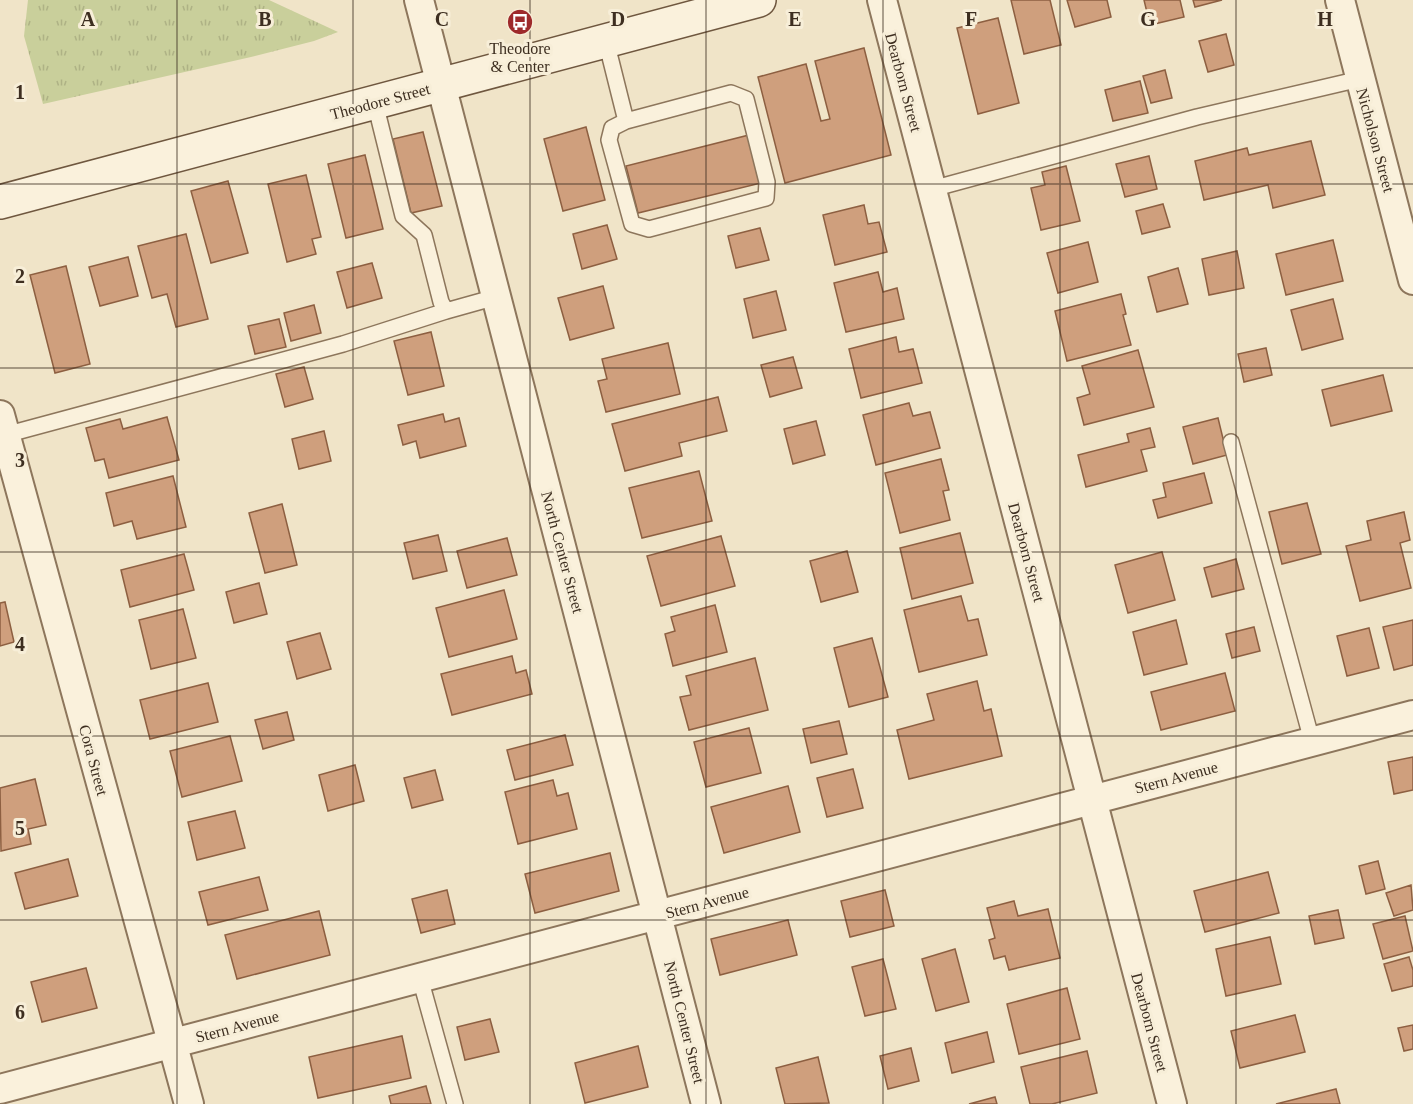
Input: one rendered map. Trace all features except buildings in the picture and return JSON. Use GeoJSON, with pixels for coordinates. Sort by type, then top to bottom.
{"type":"FeatureCollection","features":[{"type":"Feature","properties":{"kind":"main road","name":"Theodore Street"},"geometry":{"type":"LineString","coordinates":[[0,202],[759,0]]}},
{"type":"Feature","properties":{"kind":"street","name":"North Center Street"},"geometry":{"type":"LineString","coordinates":[[419,0],[706,1104]]}},
{"type":"Feature","properties":{"kind":"street","name":"Dearborn Street"},"geometry":{"type":"LineString","coordinates":[[882,0],[1172,1104]]}},
{"type":"Feature","properties":{"kind":"street","name":"Nicholson Street"},"geometry":{"type":"LineString","coordinates":[[1340,0],[1413,280]]}},
{"type":"Feature","properties":{"kind":"street","name":"Cora Street"},"geometry":{"type":"LineString","coordinates":[[3,425],[189,1104]]}},
{"type":"Feature","properties":{"kind":"street","name":"Stern Avenue"},"geometry":{"type":"LineString","coordinates":[[0,1089],[1413,715]]}},
{"type":"Feature","properties":{"kind":"lane"},"geometry":{"type":"LineString","coordinates":[[606,41],[626,120]]}},
{"type":"Feature","properties":{"kind":"lane"},"geometry":{"type":"LineString","coordinates":[[932,189],[1197,117],[1360,79]]}},
{"type":"Feature","properties":{"kind":"lane"},"geometry":{"type":"LineString","coordinates":[[731,93],[746,99],[767,182],[766,198],[649,229],[632,224],[609,140],[612,128],[626,120],[731,93]]}},
{"type":"Feature","properties":{"kind":"lane"},"geometry":{"type":"LineString","coordinates":[[375,103],[403,216],[424,235],[441,302],[446,311]]}},
{"type":"Feature","properties":{"kind":"lane"},"geometry":{"type":"LineString","coordinates":[[3,425],[343,344],[496,297]]}},
{"type":"Feature","properties":{"kind":"lane"},"geometry":{"type":"LineString","coordinates":[[1231,442],[1312,741]]}},
{"type":"Feature","properties":{"kind":"lane"},"geometry":{"type":"LineString","coordinates":[[420,978],[455,1104]]}},
{"type":"Feature","properties":{"kind":"green space"},"geometry":{"type":"Polygon","coordinates":[[[28,0],[269,0],[338,32],[314,41],[251,57],[43,104],[24,36],[28,0]]]}},
{"type":"Feature","properties":{"kind":"place","name":"Theodore & Center"},"geometry":{"type":"Point","coordinates":[520,22]}}]}
